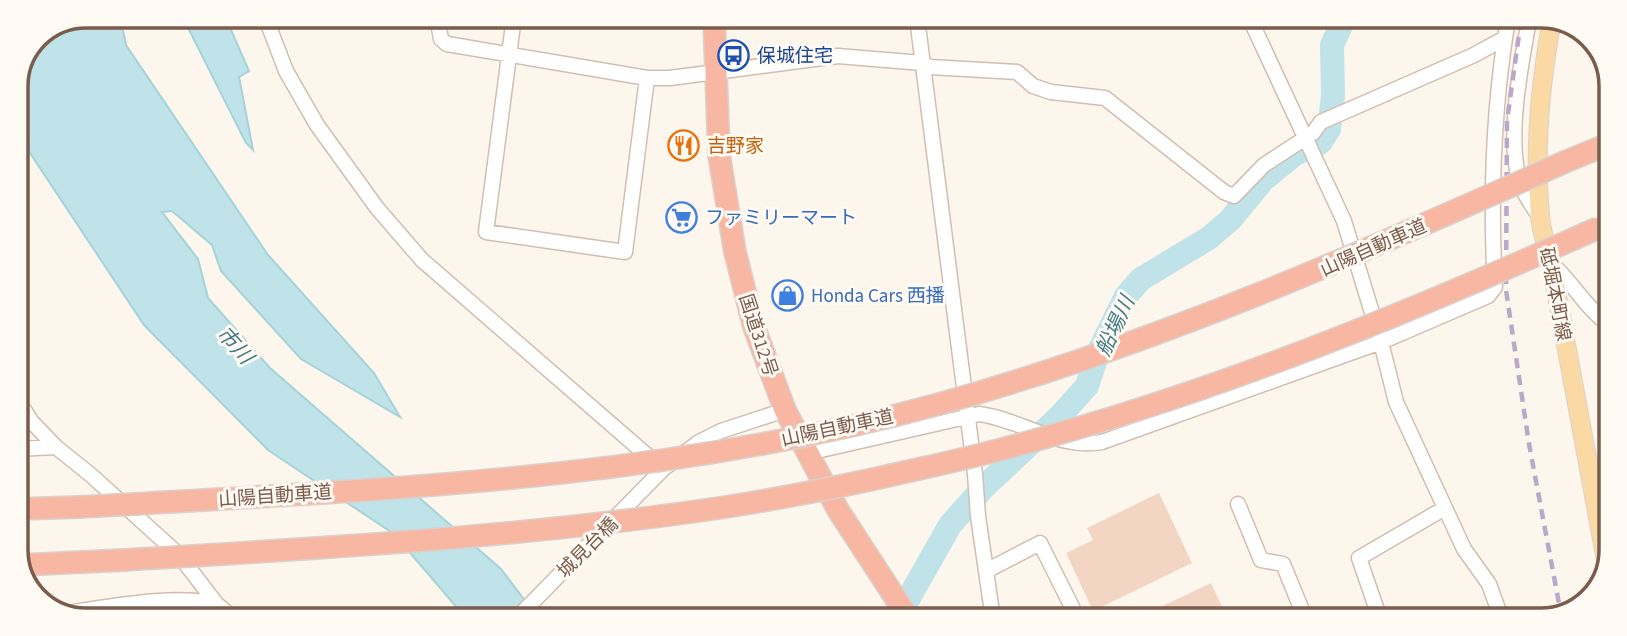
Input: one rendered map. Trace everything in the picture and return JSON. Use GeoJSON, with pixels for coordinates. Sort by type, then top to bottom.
{"type":"FeatureCollection","features":[{"type":"Feature","properties":{"kind":"highway","name":"国道312号"},"geometry":{"type":"LineString","coordinates":[[714,28],[719,155],[735,252],[754,327],[785,410],[838,510],[902,608]]}},
{"type":"Feature","properties":{"kind":"highway","name":"山陽自動車道"},"geometry":{"type":"LineString","coordinates":[[28,509],[400,488],[602,467],[707,453],[936,405],[1131,344],[1225,309],[1348,259],[1599,147]]}},
{"type":"Feature","properties":{"kind":"highway"},"geometry":{"type":"LineString","coordinates":[[30,565],[452,538],[604,523],[722,508],[917,470],[1018,445],[1254,371],[1367,328],[1598,228]]}},
{"type":"Feature","properties":{"kind":"main road","name":"砥堀本町線"},"geometry":{"type":"LineString","coordinates":[[1551,28],[1538,134],[1539,217],[1551,262],[1599,523]]}},
{"type":"Feature","properties":{"kind":"street"},"geometry":{"type":"LineString","coordinates":[[270,28],[286,71],[317,125],[377,208],[422,260],[660,473]]}},
{"type":"Feature","properties":{"kind":"street"},"geometry":{"type":"LineString","coordinates":[[439,28],[441,39],[447,44],[647,78],[670,78],[838,56],[922,63],[930,67],[1017,72],[1033,86],[1042,89],[1105,98],[1224,192],[1234,196],[1264,165],[1303,137],[1313,133],[1321,122],[1474,55],[1505,38]]}},
{"type":"Feature","properties":{"kind":"street"},"geometry":{"type":"LineString","coordinates":[[513,28],[486,232],[625,252],[647,78]]}},
{"type":"Feature","properties":{"kind":"street"},"geometry":{"type":"LineString","coordinates":[[918,28],[991,608]]}},
{"type":"Feature","properties":{"kind":"street"},"geometry":{"type":"LineString","coordinates":[[1254,28],[1343,221],[1381,342],[1396,402],[1464,549],[1489,584],[1498,608]]}},
{"type":"Feature","properties":{"kind":"street"},"geometry":{"type":"LineString","coordinates":[[808,453],[979,414],[998,417],[1075,444],[1102,442],[1381,342],[1488,296],[1495,287],[1492,239],[1493,162],[1507,28]]}},
{"type":"Feature","properties":{"kind":"street"},"geometry":{"type":"LineString","coordinates":[[1528,28],[1519,80],[1515,141],[1520,180],[1539,217]]}},
{"type":"Feature","properties":{"kind":"street"},"geometry":{"type":"LineString","coordinates":[[1551,262],[1567,277],[1592,312],[1599,317]]}},
{"type":"Feature","properties":{"kind":"street","name":"城見台橋"},"geometry":{"type":"LineString","coordinates":[[527,608],[660,473],[699,442],[721,431],[785,410]]}},
{"type":"Feature","properties":{"kind":"street"},"geometry":{"type":"LineString","coordinates":[[28,415],[56,447],[179,555],[221,608]]}},
{"type":"Feature","properties":{"kind":"street"},"geometry":{"type":"LineString","coordinates":[[28,448],[56,447]]}},
{"type":"Feature","properties":{"kind":"street"},"geometry":{"type":"LineString","coordinates":[[1238,503],[1261,560],[1283,564],[1301,608]]}},
{"type":"Feature","properties":{"kind":"street"},"geometry":{"type":"LineString","coordinates":[[1377,608],[1359,558],[1445,508]]}},
{"type":"Feature","properties":{"kind":"street"},"geometry":{"type":"LineString","coordinates":[[986,571],[1040,544],[1072,608]]}},
{"type":"Feature","properties":{"kind":"street"},"geometry":{"type":"LineString","coordinates":[[104,608],[192,601],[218,606]]}},
{"type":"Feature","properties":{"kind":"water","name":"市川"},"geometry":{"type":"Polygon","coordinates":[[[122,28],[126,45],[268,255],[374,373],[400,417],[301,359],[221,271],[212,245],[172,211],[162,212],[198,259],[208,298],[270,368],[501,569],[530,608],[457,608],[394,534],[268,450],[144,325],[28,150],[28,86],[32,64],[45,45],[64,32],[75,29],[122,28]]]}},
{"type":"Feature","properties":{"kind":"water"},"geometry":{"type":"Polygon","coordinates":[[[188,28],[230,28],[249,71],[239,77],[253,150],[246,143],[188,28]]]}},
{"type":"Feature","properties":{"kind":"building"},"geometry":{"type":"Polygon","coordinates":[[[1159,493],[1192,563],[1099,608],[1092,608],[1066,553],[1093,540],[1087,528],[1159,493]]]}},
{"type":"Feature","properties":{"kind":"building"},"geometry":{"type":"Polygon","coordinates":[[[1211,583],[1223,608],[1158,608],[1211,583]]]}},
{"type":"Feature","properties":{"kind":"waterway","name":"船場川"},"geometry":{"type":"LineString","coordinates":[[903,608],[950,525],[984,487],[1060,416],[1087,386],[1098,353],[1126,296],[1141,279],[1209,238],[1230,220],[1263,180],[1295,154],[1320,143],[1329,129],[1333,96],[1332,45],[1340,28]]}},
{"type":"Feature","properties":{"kind":"railway"},"geometry":{"type":"LineString","coordinates":[[1520,28],[1507,121],[1506,290],[1529,444],[1559,605]]}},
{"type":"Feature","properties":{"kind":"place","name":"保城住宅"},"geometry":{"type":"Point","coordinates":[734,55]}},
{"type":"Feature","properties":{"kind":"place","name":"吉野家"},"geometry":{"type":"Point","coordinates":[684,145]}},
{"type":"Feature","properties":{"kind":"place","name":"ファミリーマート"},"geometry":{"type":"Point","coordinates":[682,217]}},
{"type":"Feature","properties":{"kind":"place","name":"Honda Cars 西播"},"geometry":{"type":"Point","coordinates":[788,295]}}]}
